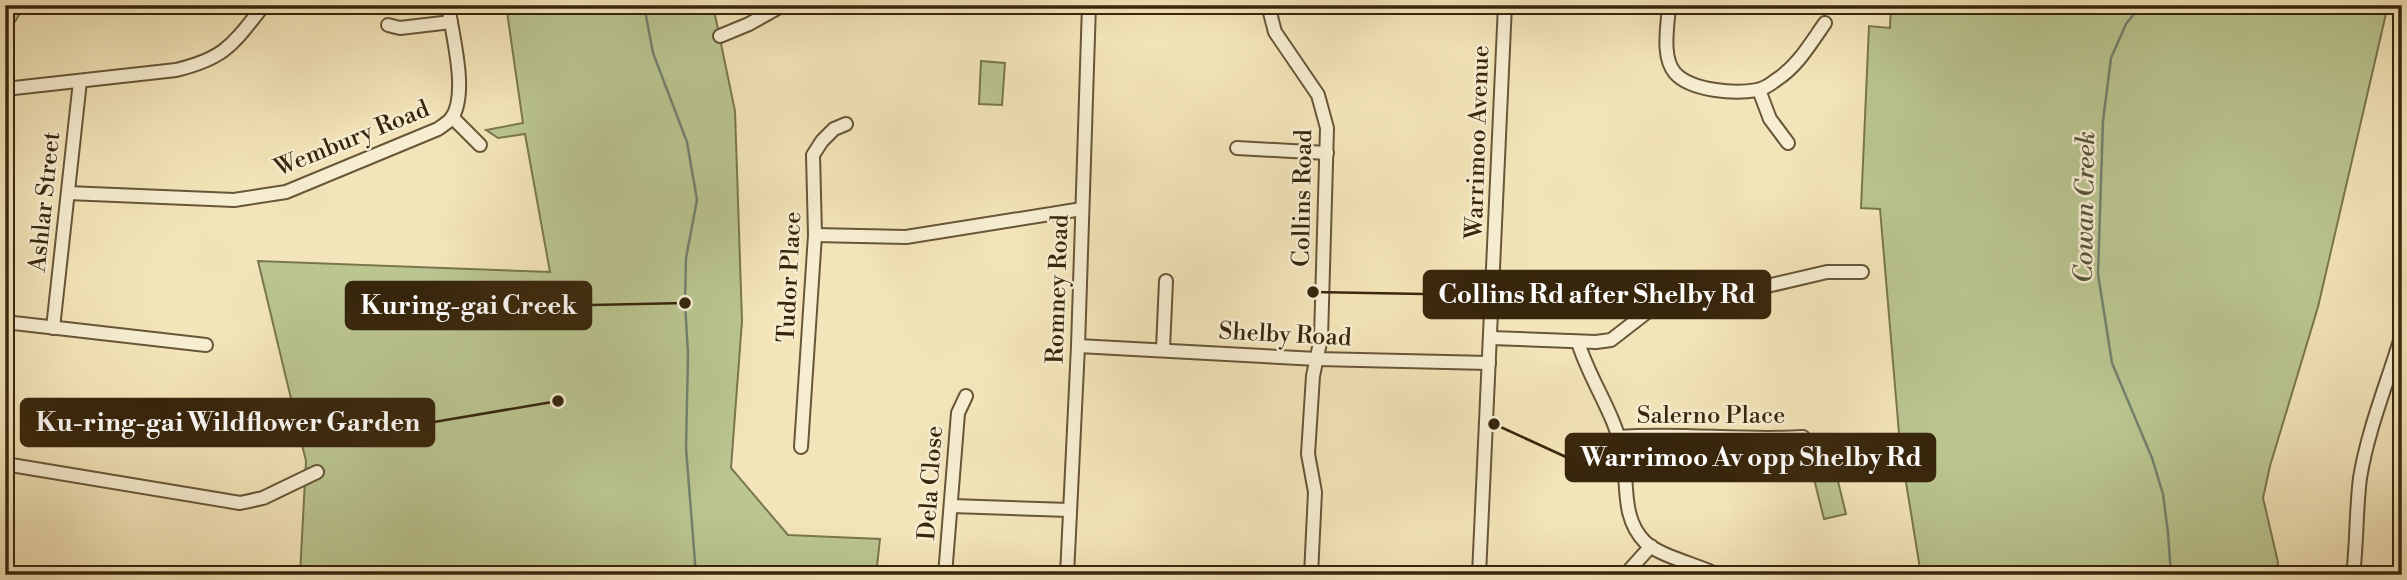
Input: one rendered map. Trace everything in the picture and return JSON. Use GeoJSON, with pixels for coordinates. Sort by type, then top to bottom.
{"type":"FeatureCollection","features":[{"type":"Feature","properties":{"kind":"street"},"geometry":{"type":"LineString","coordinates":[[5,89],[176,70],[199,64],[218,57],[235,41],[264,5]]}},
{"type":"Feature","properties":{"kind":"street","name":"Wembury Road"},"geometry":{"type":"LineString","coordinates":[[68,194],[234,200],[285,192],[438,129],[456,111],[459,93],[448,5]]}},
{"type":"Feature","properties":{"kind":"street"},"geometry":{"type":"LineString","coordinates":[[720,36],[783,5]]}},
{"type":"Feature","properties":{"kind":"street","name":"Romney Road"},"geometry":{"type":"LineString","coordinates":[[1067,575],[1079,346],[1089,5]]}},
{"type":"Feature","properties":{"kind":"street","name":"Collins Road"},"geometry":{"type":"LineString","coordinates":[[1268,5],[1275,32],[1308,77],[1325,115],[1327,153],[1321,338],[1313,376],[1308,454],[1315,492],[1311,575]]}},
{"type":"Feature","properties":{"kind":"street","name":"Warrimoo Avenue"},"geometry":{"type":"LineString","coordinates":[[1479,575],[1505,5]]}},
{"type":"Feature","properties":{"kind":"street"},"geometry":{"type":"LineString","coordinates":[[1669,5],[1667,53],[1675,73],[1691,84],[1710,89],[1759,90],[1777,80],[1795,65],[1825,23]]}},
{"type":"Feature","properties":{"kind":"street"},"geometry":{"type":"LineString","coordinates":[[388,25],[400,28],[451,22]]}},
{"type":"Feature","properties":{"kind":"street","name":"Ashlar Street"},"geometry":{"type":"LineString","coordinates":[[53,328],[80,81]]}},
{"type":"Feature","properties":{"kind":"street"},"geometry":{"type":"LineString","coordinates":[[1759,90],[1770,119],[1788,143]]}},
{"type":"Feature","properties":{"kind":"street"},"geometry":{"type":"LineString","coordinates":[[452,117],[480,145]]}},
{"type":"Feature","properties":{"kind":"street","name":"Tudor Place"},"geometry":{"type":"LineString","coordinates":[[801,447],[815,235],[813,155],[834,129],[846,124]]}},
{"type":"Feature","properties":{"kind":"street"},"geometry":{"type":"LineString","coordinates":[[1237,148],[1327,153]]}},
{"type":"Feature","properties":{"kind":"street"},"geometry":{"type":"LineString","coordinates":[[815,235],[905,237],[1082,209]]}},
{"type":"Feature","properties":{"kind":"street"},"geometry":{"type":"LineString","coordinates":[[1491,338],[1578,342],[1611,340],[1674,292],[1689,286],[1754,289],[1827,272],[1862,272]]}},
{"type":"Feature","properties":{"kind":"street"},"geometry":{"type":"LineString","coordinates":[[1163,349],[1166,281]]}},
{"type":"Feature","properties":{"kind":"street"},"geometry":{"type":"LineString","coordinates":[[5,322],[206,345]]}},
{"type":"Feature","properties":{"kind":"street"},"geometry":{"type":"LineString","coordinates":[[2353,575],[2360,479],[2371,433],[2396,372],[2402,334]]}},
{"type":"Feature","properties":{"kind":"street"},"geometry":{"type":"LineString","coordinates":[[1578,342],[1623,452],[1626,500],[1630,519],[1639,535],[1651,546],[1718,575]]}},
{"type":"Feature","properties":{"kind":"street","name":"Shelby Road"},"geometry":{"type":"LineString","coordinates":[[1079,346],[1317,359],[1489,363]]}},
{"type":"Feature","properties":{"kind":"street","name":"Dela Close"},"geometry":{"type":"LineString","coordinates":[[945,575],[958,413],[966,396]]}},
{"type":"Feature","properties":{"kind":"street","name":"Salerno Place"},"geometry":{"type":"LineString","coordinates":[[1618,437],[1654,434],[1803,437]]}},
{"type":"Feature","properties":{"kind":"street"},"geometry":{"type":"LineString","coordinates":[[5,464],[240,503],[263,498],[317,472]]}},
{"type":"Feature","properties":{"kind":"street"},"geometry":{"type":"LineString","coordinates":[[952,506],[1069,510]]}},
{"type":"Feature","properties":{"kind":"street"},"geometry":{"type":"LineString","coordinates":[[1625,575],[1651,546]]}},
{"type":"Feature","properties":{"kind":"green space"},"geometry":{"type":"Polygon","coordinates":[[[5,5],[12,5],[21,12],[9,31],[5,28],[5,5]]]}},
{"type":"Feature","properties":{"kind":"green space"},"geometry":{"type":"Polygon","coordinates":[[[506,5],[713,5],[735,111],[742,321],[731,468],[788,535],[880,539],[876,575],[300,575],[306,461],[258,261],[550,272],[525,134],[498,138],[486,130],[523,123],[506,5]]]}},
{"type":"Feature","properties":{"kind":"green space"},"geometry":{"type":"Polygon","coordinates":[[[1891,5],[2388,5],[2318,307],[2270,466],[2263,498],[2278,562],[2277,575],[1921,575],[1900,445],[1880,209],[1861,208],[1869,26],[1890,28],[1891,5]]]}},
{"type":"Feature","properties":{"kind":"green space"},"geometry":{"type":"Polygon","coordinates":[[[981,61],[1005,63],[1002,105],[979,104],[981,61]]]}},
{"type":"Feature","properties":{"kind":"green space"},"geometry":{"type":"Polygon","coordinates":[[[1835,469],[1846,514],[1824,519],[1813,475],[1835,469]]]}},
{"type":"Feature","properties":{"kind":"waterway"},"geometry":{"type":"LineString","coordinates":[[644,5],[653,53],[687,142],[697,200],[686,258],[685,303],[688,354],[686,448],[696,575]]}},
{"type":"Feature","properties":{"kind":"waterway","name":"Cowan Creek"},"geometry":{"type":"LineString","coordinates":[[2141,5],[2126,24],[2111,58],[2103,121],[2098,274],[2112,363],[2152,458],[2163,494],[2171,575]]}},
{"type":"Feature","properties":{"kind":"place","name":"Collins Rd after Shelby Rd"},"geometry":{"type":"Point","coordinates":[1313,292]}},
{"type":"Feature","properties":{"kind":"place","name":"Kuring-gai Creek"},"geometry":{"type":"Point","coordinates":[685,303]}},
{"type":"Feature","properties":{"kind":"place","name":"Ku-ring-gai Wildflower Garden"},"geometry":{"type":"Point","coordinates":[558,401]}},
{"type":"Feature","properties":{"kind":"place","name":"Warrimoo Av opp Shelby Rd"},"geometry":{"type":"Point","coordinates":[1494,424]}}]}
